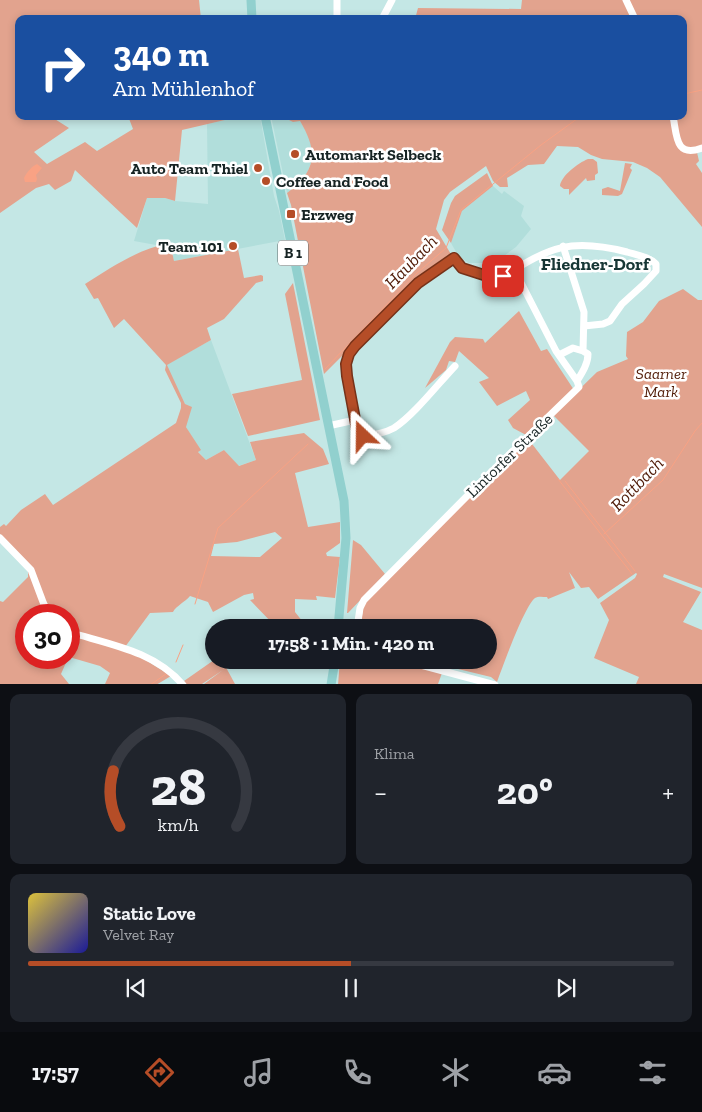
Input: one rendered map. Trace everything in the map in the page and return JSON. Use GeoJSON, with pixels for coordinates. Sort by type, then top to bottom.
{"type":"FeatureCollection","features":[{"type":"Feature","properties":{"kind":"main road"},"geometry":{"type":"LineString","coordinates":[[252,0],[252,15]]}},
{"type":"Feature","properties":{"kind":"main road","name":"B 1"},"geometry":{"type":"LineString","coordinates":[[267,120],[342,491],[346,520],[346,538],[339,619]]}},
{"type":"Feature","properties":{"kind":"main road"},"geometry":{"type":"LineString","coordinates":[[331,684],[334,669]]}},
{"type":"Feature","properties":{"kind":"street"},"geometry":{"type":"LineString","coordinates":[[337,0],[337,15]]}},
{"type":"Feature","properties":{"kind":"street"},"geometry":{"type":"LineString","coordinates":[[384,15],[392,0]]}},
{"type":"Feature","properties":{"kind":"street"},"geometry":{"type":"LineString","coordinates":[[626,0],[632,15]]}},
{"type":"Feature","properties":{"kind":"street"},"geometry":{"type":"LineString","coordinates":[[674,120],[678,143],[681,148],[687,150],[702,148]]}},
{"type":"Feature","properties":{"kind":"street"},"geometry":{"type":"LineString","coordinates":[[455,366],[407,417],[394,428],[383,433],[363,436],[358,433],[347,376],[346,364],[349,354],[418,283],[454,258],[462,268],[490,277],[503,276],[541,253],[563,246],[585,245],[610,248],[653,261],[657,266],[656,271],[622,304],[610,321],[604,324],[584,326]]}},
{"type":"Feature","properties":{"kind":"street"},"geometry":{"type":"LineString","coordinates":[[563,246],[582,306],[584,326],[583,351]]}},
{"type":"Feature","properties":{"kind":"street"},"geometry":{"type":"LineString","coordinates":[[514,269],[559,355],[576,381],[582,374],[588,354],[573,348],[559,355]]}},
{"type":"Feature","properties":{"kind":"street","name":"Lintorfer Straße"},"geometry":{"type":"LineString","coordinates":[[359,619],[360,608],[364,600],[515,448],[579,388],[576,381]]}},
{"type":"Feature","properties":{"kind":"street"},"geometry":{"type":"LineString","coordinates":[[328,426],[355,420]]}},
{"type":"Feature","properties":{"kind":"street"},"geometry":{"type":"LineString","coordinates":[[0,538],[31,570],[43,604]]}},
{"type":"Feature","properties":{"kind":"street"},"geometry":{"type":"LineString","coordinates":[[80,635],[138,653],[183,684]]}},
{"type":"Feature","properties":{"kind":"street"},"geometry":{"type":"LineString","coordinates":[[437,669],[495,684]]}},
{"type":"Feature","properties":{"kind":"shaded area"},"geometry":{"type":"Polygon","coordinates":[[[224,120],[261,120],[274,196],[285,240],[174,261],[170,243],[156,245],[134,241],[147,198],[165,198],[175,201],[208,204],[207,124],[224,120]]]}},
{"type":"Feature","properties":{"kind":"shaded area"},"geometry":{"type":"Polygon","coordinates":[[[272,120],[300,121],[310,137],[313,157],[308,171],[300,183],[287,193],[272,120]]]}},
{"type":"Feature","properties":{"kind":"shaded area"},"geometry":{"type":"Polygon","coordinates":[[[37,164],[42,168],[36,175],[36,182],[25,182],[26,174],[37,164]]]}},
{"type":"Feature","properties":{"kind":"shaded area"},"geometry":{"type":"Polygon","coordinates":[[[493,186],[502,194],[504,191],[524,206],[521,216],[531,229],[516,247],[501,258],[495,256],[488,263],[469,263],[459,257],[451,243],[462,211],[493,186]]]}},
{"type":"Feature","properties":{"kind":"shaded area"},"geometry":{"type":"Polygon","coordinates":[[[211,340],[256,460],[238,466],[224,450],[206,460],[198,451],[200,450],[186,427],[185,404],[166,365],[211,340]]]}},
{"type":"Feature","properties":{"kind":"green space"},"geometry":{"type":"Polygon","coordinates":[[[0,0],[199,0],[201,15],[15,15],[15,120],[56,120],[69,128],[34,152],[47,164],[85,142],[97,151],[133,129],[130,120],[225,120],[182,130],[175,201],[165,198],[147,198],[137,228],[75,170],[71,181],[55,190],[49,184],[36,188],[0,213],[0,0]]]}},
{"type":"Feature","properties":{"kind":"green space"},"geometry":{"type":"Polygon","coordinates":[[[522,0],[702,0],[702,145],[696,148],[699,161],[696,164],[702,173],[702,227],[660,177],[647,168],[633,162],[602,159],[578,147],[557,146],[544,164],[528,165],[507,178],[508,187],[500,187],[493,181],[486,166],[450,192],[444,200],[436,229],[452,256],[351,347],[324,374],[291,205],[287,193],[304,177],[312,160],[312,151],[300,121],[293,122],[289,120],[687,120],[687,15],[416,15],[418,8],[521,9],[522,0]]]}},
{"type":"Feature","properties":{"kind":"green space"},"geometry":{"type":"Polygon","coordinates":[[[588,159],[593,159],[597,162],[598,173],[595,175],[595,180],[587,181],[586,178],[569,195],[569,189],[564,189],[560,186],[563,178],[571,170],[588,159]]]}},
{"type":"Feature","properties":{"kind":"green space"},"geometry":{"type":"Polygon","coordinates":[[[625,163],[632,164],[630,168],[632,170],[622,194],[618,196],[602,195],[602,189],[608,187],[620,191],[625,163]]]}},
{"type":"Feature","properties":{"kind":"green space"},"geometry":{"type":"Polygon","coordinates":[[[487,173],[493,186],[462,211],[451,243],[442,230],[451,203],[455,196],[487,173]]]}},
{"type":"Feature","properties":{"kind":"green space"},"geometry":{"type":"Polygon","coordinates":[[[170,243],[174,261],[238,249],[244,278],[263,276],[263,281],[256,283],[224,319],[207,328],[211,340],[167,365],[185,404],[192,407],[186,427],[201,450],[198,452],[206,460],[224,450],[239,466],[256,460],[250,442],[304,433],[323,449],[329,464],[295,473],[308,527],[340,522],[340,543],[326,553],[327,556],[340,557],[335,598],[316,596],[317,600],[295,599],[295,612],[301,619],[268,619],[250,600],[254,599],[253,593],[244,595],[213,612],[208,602],[190,596],[173,612],[150,613],[125,647],[171,676],[158,684],[105,684],[110,673],[100,666],[80,660],[80,604],[15,604],[15,669],[63,669],[61,674],[69,684],[0,684],[0,601],[3,602],[28,577],[28,571],[9,543],[0,534],[0,527],[4,524],[6,526],[21,510],[45,494],[53,505],[176,423],[181,408],[181,403],[165,370],[166,365],[124,319],[114,328],[98,298],[94,299],[85,284],[126,259],[170,243]],[[275,532],[237,542],[214,544],[211,556],[260,557],[282,538],[275,532]]]}},
{"type":"Feature","properties":{"kind":"green space"},"geometry":{"type":"Polygon","coordinates":[[[293,283],[320,420],[248,436],[232,394],[302,380],[285,294],[293,283]]]}},
{"type":"Feature","properties":{"kind":"green space","name":"Saarner Mark"},"geometry":{"type":"Polygon","coordinates":[[[683,289],[698,300],[702,300],[702,588],[664,574],[663,577],[701,592],[683,622],[702,630],[702,684],[636,684],[639,677],[594,658],[609,620],[600,603],[635,578],[636,573],[598,599],[589,587],[581,588],[569,572],[575,588],[548,599],[547,597],[535,598],[520,624],[497,682],[491,677],[458,669],[497,669],[497,619],[362,619],[364,604],[430,536],[529,440],[560,480],[589,451],[553,415],[597,372],[628,359],[626,356],[627,332],[643,322],[659,301],[683,289]]]}},
{"type":"Feature","properties":{"kind":"green space"},"geometry":{"type":"Polygon","coordinates":[[[519,311],[541,351],[547,349],[574,390],[526,435],[513,428],[508,420],[530,400],[526,391],[497,406],[479,382],[489,378],[459,351],[455,362],[449,361],[446,370],[425,388],[450,342],[455,337],[483,339],[485,343],[519,311]]]}},
{"type":"Feature","properties":{"kind":"green space"},"geometry":{"type":"Polygon","coordinates":[[[353,540],[361,545],[385,574],[347,613],[353,540]]]}},
{"type":"Feature","properties":{"kind":"green space"},"geometry":{"type":"Polygon","coordinates":[[[205,666],[205,669],[227,669],[235,684],[204,684],[223,670],[202,684],[186,684],[184,681],[205,666]]]}},
{"type":"Feature","properties":{"kind":"green space"},"geometry":{"type":"Polygon","coordinates":[[[339,669],[425,669],[442,673],[438,684],[338,684],[339,669]]]}},
{"type":"Feature","properties":{"kind":"waterway","name":"Haubach"},"geometry":{"type":"LineString","coordinates":[[687,93],[702,90]]}},
{"type":"Feature","properties":{"kind":"waterway","name":"Haubach"},"geometry":{"type":"LineString","coordinates":[[325,369],[416,274],[446,248],[461,210],[541,145],[575,120]]}},
{"type":"Feature","properties":{"kind":"waterway","name":"Rottbach"},"geometry":{"type":"LineString","coordinates":[[604,534],[663,480],[702,423]]}},
{"type":"Feature","properties":{"kind":"waterway","name":"Haubach"},"geometry":{"type":"LineString","coordinates":[[195,604],[218,528],[308,444]]}},
{"type":"Feature","properties":{"kind":"waterway"},"geometry":{"type":"LineString","coordinates":[[558,479],[632,574]]}},
{"type":"Feature","properties":{"kind":"waterway"},"geometry":{"type":"LineString","coordinates":[[565,481],[635,571]]}},
{"type":"Feature","properties":{"kind":"waterway","name":"Haubach"},"geometry":{"type":"LineString","coordinates":[[176,662],[183,645]]}},
{"type":"Feature","properties":{"kind":"waterway","name":"Haubach"},"geometry":{"type":"LineString","coordinates":[[151,684],[166,674]]}},
{"type":"Feature","properties":{"kind":"place","name":"Automarkt Selbeck"},"geometry":{"type":"Point","coordinates":[295,154]}},
{"type":"Feature","properties":{"kind":"place","name":"Auto Team Thiel"},"geometry":{"type":"Point","coordinates":[258,168]}},
{"type":"Feature","properties":{"kind":"place","name":"Coffee and Food"},"geometry":{"type":"Point","coordinates":[266,181]}},
{"type":"Feature","properties":{"kind":"place","name":"Erzweg"},"geometry":{"type":"Point","coordinates":[291,214]}},
{"type":"Feature","properties":{"kind":"place","name":"Team 101"},"geometry":{"type":"Point","coordinates":[233,246]}},
{"type":"Feature","properties":{"kind":"district","name":"Fliedner-Dorf"},"geometry":{"type":"Point","coordinates":[595,264]}},
{"type":"Feature","properties":{"kind":"route"},"geometry":{"type":"LineString","coordinates":[[363,436],[357,430],[347,376],[347,360],[355,346],[418,283],[454,258],[462,268],[490,277],[497,278],[503,276]]}}]}
